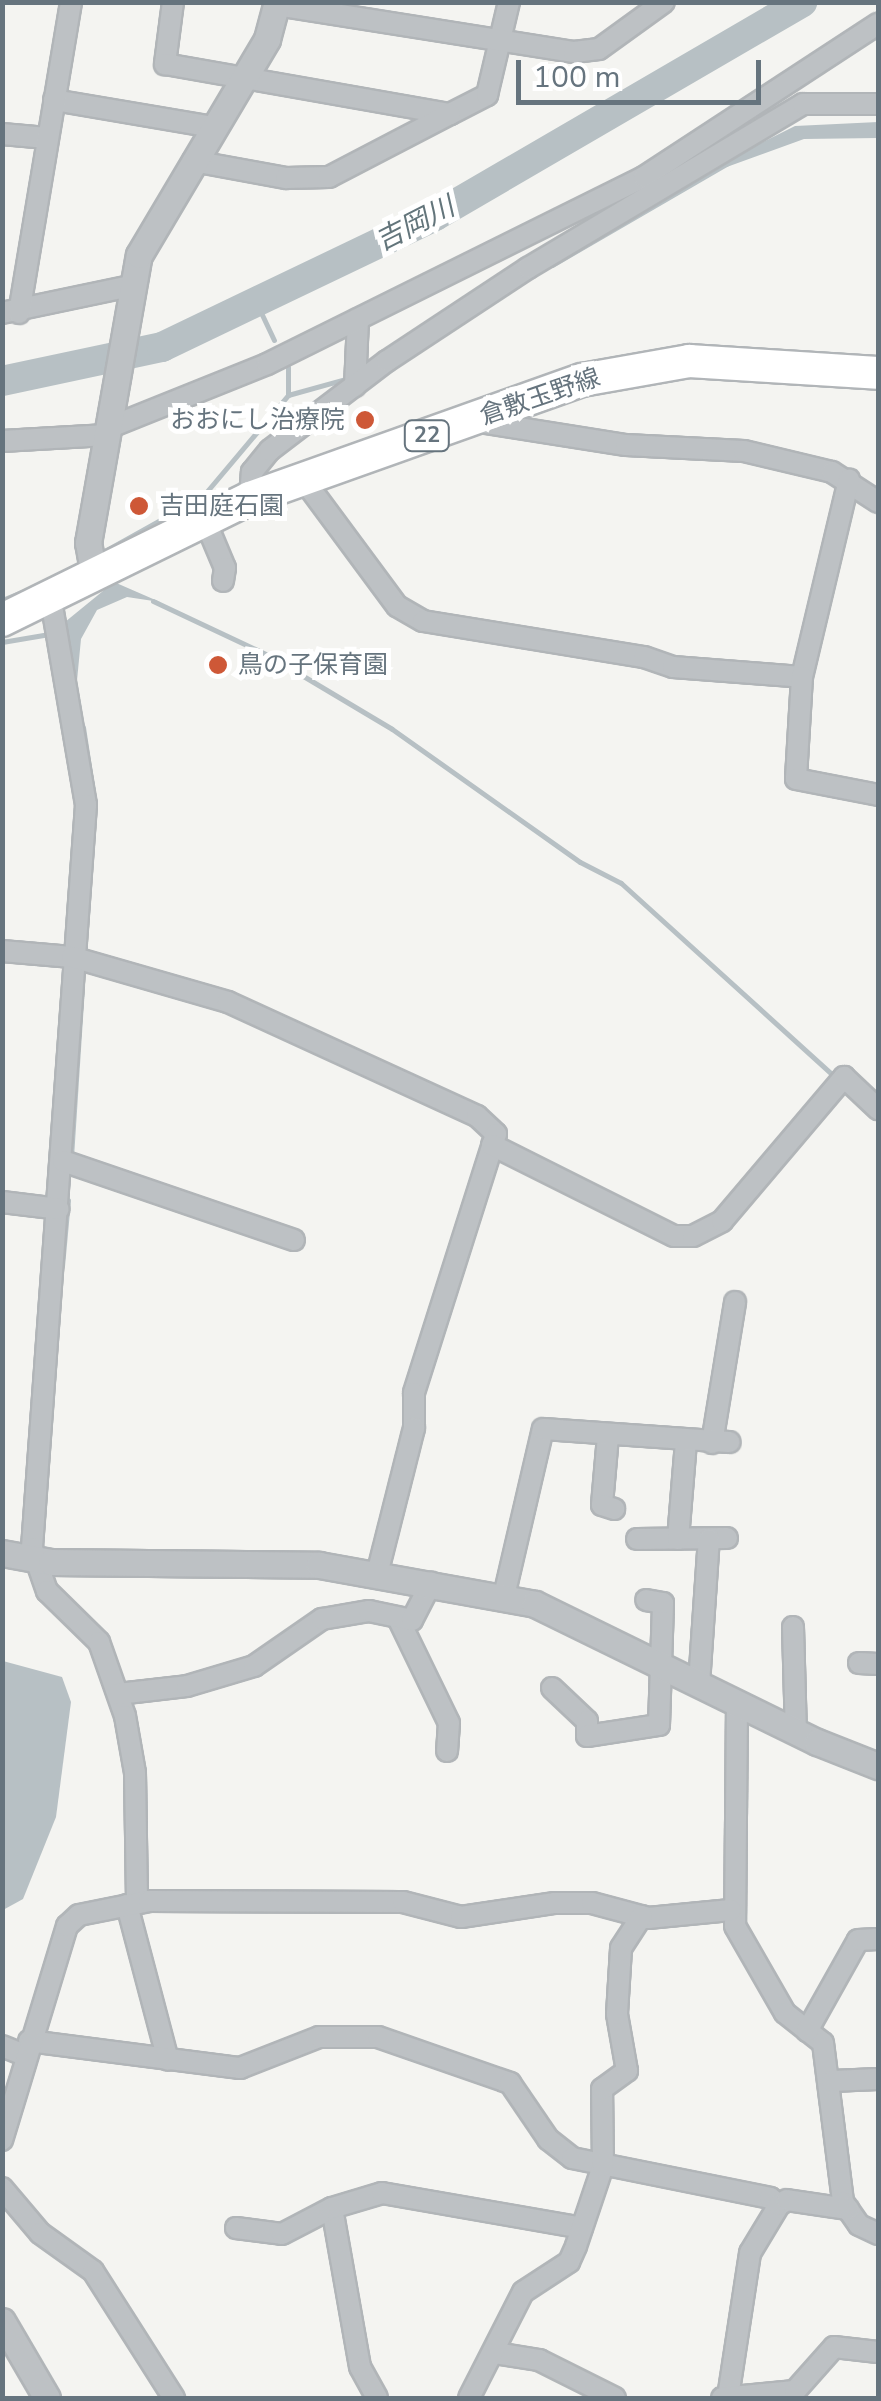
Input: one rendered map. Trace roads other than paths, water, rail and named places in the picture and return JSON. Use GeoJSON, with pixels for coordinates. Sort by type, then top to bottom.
{"type":"FeatureCollection","features":[{"type":"Feature","properties":{"kind":"main road","name":"倉敷玉野線"},"geometry":{"type":"LineString","coordinates":[[2,620],[54,620],[94,576],[204,518],[250,498],[582,380],[648,364],[728,362],[878,373]]}},
{"type":"Feature","properties":{"kind":"street"},"geometry":{"type":"LineString","coordinates":[[71,2],[11,313],[130,286]]}},
{"type":"Feature","properties":{"kind":"street"},"geometry":{"type":"LineString","coordinates":[[174,2],[166,64],[450,114]]}},
{"type":"Feature","properties":{"kind":"street"},"geometry":{"type":"LineString","coordinates":[[194,161],[286,178],[329,177],[487,95],[504,40],[510,2]]}},
{"type":"Feature","properties":{"kind":"street"},"geometry":{"type":"LineString","coordinates":[[94,576],[88,544],[130,286],[147,239],[245,77],[277,4],[574,52],[599,48],[664,2]]}},
{"type":"Feature","properties":{"kind":"street"},"geometry":{"type":"LineString","coordinates":[[2,441],[108,426],[358,319],[644,177],[878,24]]}},
{"type":"Feature","properties":{"kind":"street"},"geometry":{"type":"LineString","coordinates":[[54,100],[214,127]]}},
{"type":"Feature","properties":{"kind":"street"},"geometry":{"type":"LineString","coordinates":[[250,498],[258,462],[361,378],[528,268],[803,104],[878,104]]}},
{"type":"Feature","properties":{"kind":"street"},"geometry":{"type":"LineString","coordinates":[[2,134],[47,138]]}},
{"type":"Feature","properties":{"kind":"street"},"geometry":{"type":"LineString","coordinates":[[358,319],[361,378]]}},
{"type":"Feature","properties":{"kind":"street"},"geometry":{"type":"LineString","coordinates":[[472,421],[626,446],[744,451],[849,480],[878,502]]}},
{"type":"Feature","properties":{"kind":"street"},"geometry":{"type":"LineString","coordinates":[[303,480],[397,606],[423,622],[644,657],[673,668],[802,677]]}},
{"type":"Feature","properties":{"kind":"street"},"geometry":{"type":"LineString","coordinates":[[849,480],[802,677],[796,778],[878,795]]}},
{"type":"Feature","properties":{"kind":"street"},"geometry":{"type":"LineString","coordinates":[[204,518],[225,568],[223,581]]}},
{"type":"Feature","properties":{"kind":"street"},"geometry":{"type":"LineString","coordinates":[[54,620],[86,805],[72,956],[63,1161],[35,1560],[47,1590],[99,1642],[118,1694],[135,1772],[132,1904],[168,2060]]}},
{"type":"Feature","properties":{"kind":"street"},"geometry":{"type":"LineString","coordinates":[[2,950],[72,956],[228,1002],[350,1054],[478,1116],[496,1134],[414,1394],[414,1428],[376,1574]]}},
{"type":"Feature","properties":{"kind":"street"},"geometry":{"type":"LineString","coordinates":[[492,1145],[674,1236],[693,1236],[722,1220],[844,1078],[878,1109]]}},
{"type":"Feature","properties":{"kind":"street"},"geometry":{"type":"LineString","coordinates":[[63,1161],[294,1240]]}},
{"type":"Feature","properties":{"kind":"street"},"geometry":{"type":"LineString","coordinates":[[2,1202],[60,1209]]}},
{"type":"Feature","properties":{"kind":"street"},"geometry":{"type":"LineString","coordinates":[[504,1596],[542,1429],[721,1443],[735,1302]]}},
{"type":"Feature","properties":{"kind":"street"},"geometry":{"type":"LineString","coordinates":[[608,1436],[602,1506],[614,1509]]}},
{"type":"Feature","properties":{"kind":"street"},"geometry":{"type":"LineString","coordinates":[[678,1539],[686,1442]]}},
{"type":"Feature","properties":{"kind":"street"},"geometry":{"type":"LineString","coordinates":[[637,1539],[718,1538],[699,1684]]}},
{"type":"Feature","properties":{"kind":"street"},"geometry":{"type":"LineString","coordinates":[[2,1553],[35,1560],[241,1560],[376,1574],[504,1596],[536,1604],[796,1732],[878,1766]]}},
{"type":"Feature","properties":{"kind":"street"},"geometry":{"type":"LineString","coordinates":[[118,1694],[188,1686],[254,1666],[322,1619],[369,1611],[412,1620],[431,1583]]}},
{"type":"Feature","properties":{"kind":"street"},"geometry":{"type":"LineString","coordinates":[[552,1688],[587,1721],[587,1736],[658,1725],[663,1604],[646,1600]]}},
{"type":"Feature","properties":{"kind":"street"},"geometry":{"type":"LineString","coordinates":[[399,1620],[449,1723],[446,1750]]}},
{"type":"Feature","properties":{"kind":"street"},"geometry":{"type":"LineString","coordinates":[[792,1627],[796,1732]]}},
{"type":"Feature","properties":{"kind":"street"},"geometry":{"type":"LineString","coordinates":[[737,1704],[731,1910],[765,1985],[806,2031],[823,2043],[832,2081],[848,2209],[858,2225],[878,2234]]}},
{"type":"Feature","properties":{"kind":"street"},"geometry":{"type":"LineString","coordinates":[[2,2140],[26,2048],[67,1926],[79,1915],[132,1904],[403,1902],[461,1917],[592,1903],[642,1916],[731,1910]]}},
{"type":"Feature","properties":{"kind":"street"},"geometry":{"type":"LineString","coordinates":[[469,2398],[523,2292],[570,2262],[603,2166],[602,2089],[626,2071],[617,2014],[621,1948],[642,1916]]}},
{"type":"Feature","properties":{"kind":"street"},"geometry":{"type":"LineString","coordinates":[[806,2031],[858,1940],[878,1938]]}},
{"type":"Feature","properties":{"kind":"street"},"geometry":{"type":"LineString","coordinates":[[2,2046],[240,2068],[319,2037],[378,2037],[494,2073],[522,2096],[559,2150],[603,2166],[770,2198],[779,2205]]}},
{"type":"Feature","properties":{"kind":"street"},"geometry":{"type":"LineString","coordinates":[[832,2081],[878,2079]]}},
{"type":"Feature","properties":{"kind":"street"},"geometry":{"type":"LineString","coordinates":[[2,2188],[40,2233],[93,2271],[174,2398]]}},
{"type":"Feature","properties":{"kind":"street"},"geometry":{"type":"LineString","coordinates":[[236,2228],[282,2234],[332,2208],[382,2194],[582,2228]]}},
{"type":"Feature","properties":{"kind":"street"},"geometry":{"type":"LineString","coordinates":[[848,2209],[788,2200],[779,2205],[750,2253],[725,2398],[795,2391],[834,2347],[878,2352]]}},
{"type":"Feature","properties":{"kind":"street"},"geometry":{"type":"LineString","coordinates":[[332,2208],[360,2367],[376,2398]]}},
{"type":"Feature","properties":{"kind":"street"},"geometry":{"type":"LineString","coordinates":[[4,2323],[47,2398]]}},
{"type":"Feature","properties":{"kind":"street"},"geometry":{"type":"LineString","coordinates":[[495,2353],[539,2360],[615,2398]]}},
{"type":"Feature","properties":{"kind":"waterway","name":"吉岡川"},"geometry":{"type":"LineString","coordinates":[[2,381],[162,347],[435,216],[802,2]]}},
{"type":"Feature","properties":{"kind":"waterway"},"geometry":{"type":"LineString","coordinates":[[552,265],[728,163]]}},
{"type":"Feature","properties":{"kind":"waterway"},"geometry":{"type":"LineString","coordinates":[[256,302],[274,340]]}},
{"type":"Feature","properties":{"kind":"waterway"},"geometry":{"type":"LineString","coordinates":[[288,367],[288,395]]}},
{"type":"Feature","properties":{"kind":"waterway"},"geometry":{"type":"LineString","coordinates":[[103,552],[203,496],[288,395],[349,378]]}},
{"type":"Feature","properties":{"kind":"waterway"},"geometry":{"type":"LineString","coordinates":[[2,600],[27,590]]}},
{"type":"Feature","properties":{"kind":"waterway"},"geometry":{"type":"LineString","coordinates":[[153,601],[268,655],[392,729],[580,862],[621,883],[835,1077]]}},
{"type":"Feature","properties":{"kind":"waterway"},"geometry":{"type":"LineString","coordinates":[[2,642],[49,634]]}},
{"type":"Feature","properties":{"kind":"waterway"},"geometry":{"type":"LineString","coordinates":[[83,727],[94,800]]}},
{"type":"Feature","properties":{"kind":"waterway"},"geometry":{"type":"LineString","coordinates":[[71,1157],[82,985]]}},
{"type":"Feature","properties":{"kind":"waterway"},"geometry":{"type":"LineString","coordinates":[[62,1266],[68,1200]]}},
{"type":"Feature","properties":{"kind":"place","name":"おおにし治療院"},"geometry":{"type":"Point","coordinates":[365,420]}},
{"type":"Feature","properties":{"kind":"place","name":"吉田庭石園"},"geometry":{"type":"Point","coordinates":[139,506]}},
{"type":"Feature","properties":{"kind":"place","name":"鳥の子保育園"},"geometry":{"type":"Point","coordinates":[218,665]}}]}
